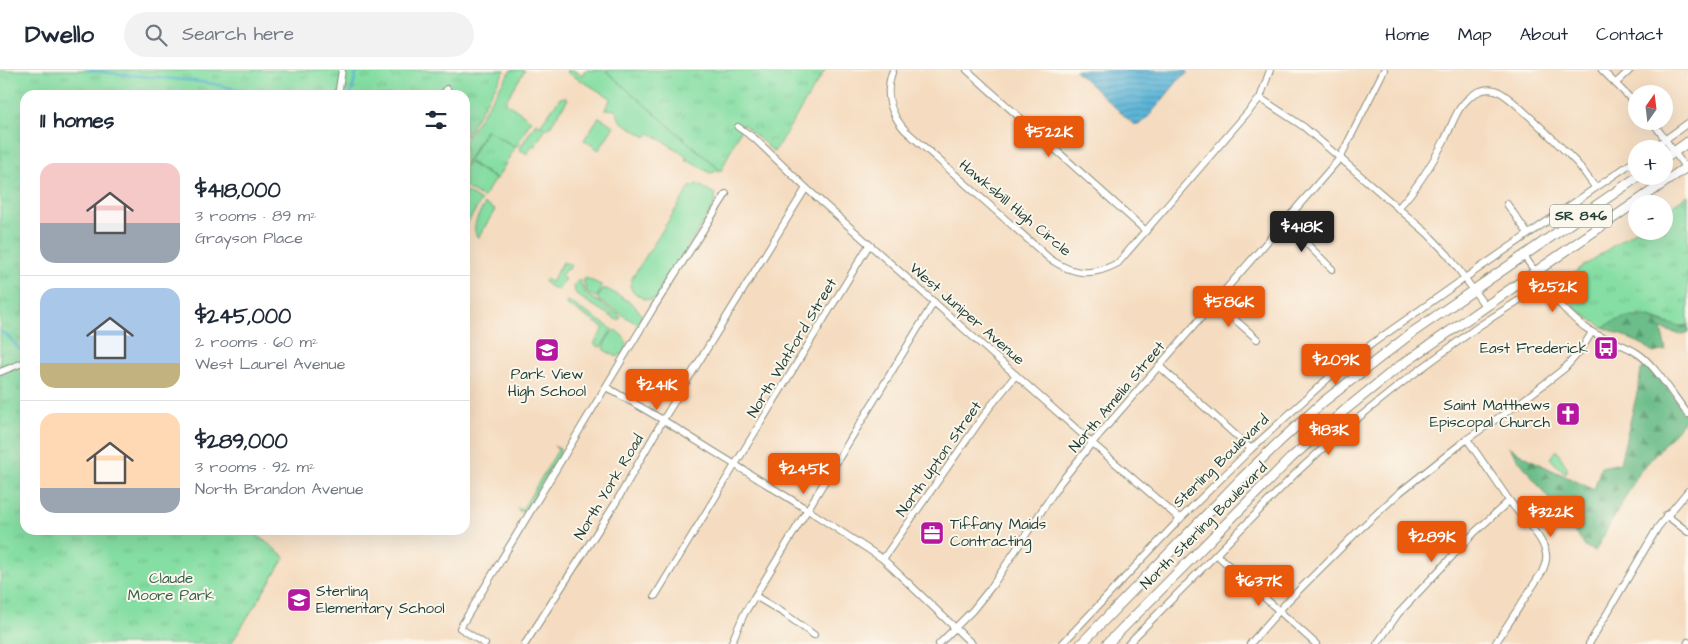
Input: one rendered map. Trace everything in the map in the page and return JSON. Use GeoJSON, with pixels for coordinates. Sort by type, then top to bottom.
{"type":"FeatureCollection","features":[{"type":"Feature","properties":{"kind":"main road"},"geometry":{"type":"LineString","coordinates":[[1674,152],[1688,142]]}},
{"type":"Feature","properties":{"kind":"main road","name":"North Sterling Boulevard"},"geometry":{"type":"LineString","coordinates":[[1106,644],[1323,428],[1397,368],[1687,168]]}},
{"type":"Feature","properties":{"kind":"main road","name":"North Sterling Boulevard"},"geometry":{"type":"LineString","coordinates":[[1081,644],[1241,479],[1311,412],[1406,338],[1628,184]]}},
{"type":"Feature","properties":{"kind":"street"},"geometry":{"type":"LineString","coordinates":[[339,90],[342,70]]}},
{"type":"Feature","properties":{"kind":"street","name":"Hawksbill High Circle"},"geometry":{"type":"LineString","coordinates":[[893,70],[889,80],[889,103],[899,123],[1062,267],[1075,272],[1090,273],[1105,270],[1118,263],[1260,98],[1270,70]]}},
{"type":"Feature","properties":{"kind":"street"},"geometry":{"type":"LineString","coordinates":[[966,70],[1146,231]]}},
{"type":"Feature","properties":{"kind":"street","name":"North Amelia Street"},"geometry":{"type":"LineString","coordinates":[[939,644],[992,586],[1060,483],[1092,443],[1340,158],[1384,70]]}},
{"type":"Feature","properties":{"kind":"street"},"geometry":{"type":"LineString","coordinates":[[1602,70],[1628,96]]}},
{"type":"Feature","properties":{"kind":"street"},"geometry":{"type":"LineString","coordinates":[[1616,83],[1630,70]]}},
{"type":"Feature","properties":{"kind":"street"},"geometry":{"type":"LineString","coordinates":[[1398,208],[1410,196],[1427,171],[1459,109],[1469,97],[1487,89],[1505,94],[1575,162],[1595,187]]}},
{"type":"Feature","properties":{"kind":"street"},"geometry":{"type":"LineString","coordinates":[[1260,98],[1304,127],[1437,242],[1485,306]]}},
{"type":"Feature","properties":{"kind":"street"},"geometry":{"type":"LineString","coordinates":[[1658,130],[1665,140],[1688,123]]}},
{"type":"Feature","properties":{"kind":"street","name":"West Juniper Avenue"},"geometry":{"type":"LineString","coordinates":[[738,127],[754,138],[806,188],[1180,519]]}},
{"type":"Feature","properties":{"kind":"street"},"geometry":{"type":"LineString","coordinates":[[1674,152],[1687,168]]}},
{"type":"Feature","properties":{"kind":"street","name":"Sterling Boulevard"},"geometry":{"type":"LineString","coordinates":[[1062,644],[1180,519],[1251,449],[1336,372],[1465,278],[1628,165]]}},
{"type":"Feature","properties":{"kind":"street","name":"North York Road"},"geometry":{"type":"LineString","coordinates":[[525,644],[615,504],[663,420],[806,188]]}},
{"type":"Feature","properties":{"kind":"street"},"geometry":{"type":"LineString","coordinates":[[485,644],[460,628],[654,307],[726,194]]}},
{"type":"Feature","properties":{"kind":"street"},"geometry":{"type":"LineString","coordinates":[[1506,204],[1528,234]]}},
{"type":"Feature","properties":{"kind":"street"},"geometry":{"type":"LineString","coordinates":[[1283,225],[1306,243],[1332,269]]}},
{"type":"Feature","properties":{"kind":"street","name":"North Watford Street"},"geometry":{"type":"LineString","coordinates":[[655,596],[869,244]]}},
{"type":"Feature","properties":{"kind":"street"},"geometry":{"type":"LineString","coordinates":[[1524,256],[1553,297],[1575,321],[1592,332],[1640,355],[1655,371],[1688,414]]}},
{"type":"Feature","properties":{"kind":"street"},"geometry":{"type":"LineString","coordinates":[[1128,644],[1296,474],[1372,407],[1479,326],[1544,284]]}},
{"type":"Feature","properties":{"kind":"street"},"geometry":{"type":"LineString","coordinates":[[731,644],[744,614],[934,302]]}},
{"type":"Feature","properties":{"kind":"street"},"geometry":{"type":"LineString","coordinates":[[1215,302],[1257,339]]}},
{"type":"Feature","properties":{"kind":"street"},"geometry":{"type":"LineString","coordinates":[[1250,644],[1279,610],[1377,512],[1467,439],[1565,368],[1581,350],[1592,332]]}},
{"type":"Feature","properties":{"kind":"street"},"geometry":{"type":"LineString","coordinates":[[0,372],[20,364]]}},
{"type":"Feature","properties":{"kind":"street"},"geometry":{"type":"LineString","coordinates":[[1159,366],[1251,449]]}},
{"type":"Feature","properties":{"kind":"street","name":"North Upton Street"},"geometry":{"type":"LineString","coordinates":[[883,559],[989,408],[1016,375]]}},
{"type":"Feature","properties":{"kind":"street"},"geometry":{"type":"LineString","coordinates":[[606,387],[736,465],[883,559],[972,644]]}},
{"type":"Feature","properties":{"kind":"street"},"geometry":{"type":"LineString","coordinates":[[1467,439],[1509,501],[1545,548],[1546,563],[1542,572],[1495,644]]}},
{"type":"Feature","properties":{"kind":"street"},"geometry":{"type":"LineString","coordinates":[[1589,644],[1642,552],[1666,515],[1688,491]]}},
{"type":"Feature","properties":{"kind":"street"},"geometry":{"type":"LineString","coordinates":[[1378,644],[1398,614],[1475,532],[1509,501]]}},
{"type":"Feature","properties":{"kind":"street"},"geometry":{"type":"LineString","coordinates":[[1666,515],[1688,532]]}},
{"type":"Feature","properties":{"kind":"street"},"geometry":{"type":"LineString","coordinates":[[1217,555],[1316,644]]}},
{"type":"Feature","properties":{"kind":"street"},"geometry":{"type":"LineString","coordinates":[[755,596],[785,614],[814,635]]}},
{"type":"Feature","properties":{"kind":"green space","name":"Claude Moore Park"},"geometry":{"type":"Polygon","coordinates":[[[0,70],[505,70],[470,129],[470,90],[20,90],[20,535],[257,535],[285,557],[231,644],[0,644],[0,70]]]}},
{"type":"Feature","properties":{"kind":"green space"},"geometry":{"type":"Polygon","coordinates":[[[511,70],[525,70],[505,102],[531,120],[516,147],[486,130],[470,157],[470,132],[511,70]]]}},
{"type":"Feature","properties":{"kind":"green space"},"geometry":{"type":"Polygon","coordinates":[[[567,70],[573,70],[582,75],[585,70],[605,70],[719,169],[718,171],[710,173],[687,159],[686,162],[687,156],[650,133],[646,137],[620,121],[616,110],[605,109],[611,98],[568,73],[567,70]]]}},
{"type":"Feature","properties":{"kind":"green space"},"geometry":{"type":"Polygon","coordinates":[[[605,70],[825,70],[774,152],[743,124],[721,171],[605,70]]]}},
{"type":"Feature","properties":{"kind":"green space"},"geometry":{"type":"Polygon","coordinates":[[[565,97],[568,99],[535,146],[533,145],[527,154],[519,149],[536,123],[543,127],[541,124],[560,98],[565,97]]]}},
{"type":"Feature","properties":{"kind":"green space"},"geometry":{"type":"Polygon","coordinates":[[[599,117],[614,126],[599,150],[584,140],[599,117]]]}},
{"type":"Feature","properties":{"kind":"green space"},"geometry":{"type":"Polygon","coordinates":[[[487,130],[515,147],[497,179],[470,162],[470,158],[487,130]]]}},
{"type":"Feature","properties":{"kind":"green space"},"geometry":{"type":"Polygon","coordinates":[[[470,163],[495,179],[483,198],[470,190],[470,163]]]}},
{"type":"Feature","properties":{"kind":"green space"},"geometry":{"type":"Polygon","coordinates":[[[697,184],[715,194],[715,203],[656,299],[649,300],[643,298],[632,291],[630,285],[632,278],[690,187],[697,184]]]}},
{"type":"Feature","properties":{"kind":"green space"},"geometry":{"type":"Polygon","coordinates":[[[470,194],[481,201],[470,219],[470,194]]]}},
{"type":"Feature","properties":{"kind":"green space"},"geometry":{"type":"Polygon","coordinates":[[[1688,195],[1688,325],[1673,325],[1649,317],[1631,316],[1603,327],[1572,304],[1563,292],[1560,285],[1562,281],[1628,236],[1628,240],[1673,240],[1673,205],[1688,195]]]}},
{"type":"Feature","properties":{"kind":"green space"},"geometry":{"type":"Polygon","coordinates":[[[485,204],[495,210],[478,238],[475,225],[485,204]]]}},
{"type":"Feature","properties":{"kind":"green space"},"geometry":{"type":"Polygon","coordinates":[[[563,262],[572,265],[561,276],[565,279],[558,289],[554,289],[544,282],[546,279],[551,282],[563,262]]]}},
{"type":"Feature","properties":{"kind":"green space"},"geometry":{"type":"Polygon","coordinates":[[[584,277],[601,285],[597,297],[587,292],[583,280],[584,277]]]}},
{"type":"Feature","properties":{"kind":"green space"},"geometry":{"type":"Polygon","coordinates":[[[579,279],[586,294],[620,316],[620,319],[617,320],[578,296],[574,286],[579,279]]]}},
{"type":"Feature","properties":{"kind":"green space"},"geometry":{"type":"Polygon","coordinates":[[[603,289],[607,289],[631,303],[640,313],[642,318],[640,324],[598,300],[603,289]]]}},
{"type":"Feature","properties":{"kind":"green space"},"geometry":{"type":"Polygon","coordinates":[[[568,301],[611,328],[612,330],[602,346],[599,347],[594,344],[604,328],[566,304],[568,301]]]}},
{"type":"Feature","properties":{"kind":"green space"},"geometry":{"type":"Polygon","coordinates":[[[1622,317],[1648,317],[1667,324],[1688,325],[1688,333],[1682,335],[1661,329],[1666,350],[1653,353],[1644,345],[1603,327],[1622,317]]]}},
{"type":"Feature","properties":{"kind":"green space"},"geometry":{"type":"Polygon","coordinates":[[[615,330],[623,336],[626,344],[625,351],[617,357],[604,350],[607,339],[615,330]]]}},
{"type":"Feature","properties":{"kind":"green space"},"geometry":{"type":"Polygon","coordinates":[[[1650,364],[1688,417],[1639,473],[1595,551],[1586,547],[1508,446],[1539,464],[1594,490],[1601,467],[1620,463],[1641,370],[1650,364]]]}},
{"type":"Feature","properties":{"kind":"green space"},"geometry":{"type":"Polygon","coordinates":[[[554,446],[560,449],[560,454],[525,511],[521,512],[516,508],[522,510],[558,450],[554,446]]]}},
{"type":"Feature","properties":{"kind":"green space"},"geometry":{"type":"Polygon","coordinates":[[[1556,450],[1567,467],[1567,472],[1563,472],[1550,458],[1556,450]]]}},
{"type":"Feature","properties":{"kind":"water"},"geometry":{"type":"Polygon","coordinates":[[[1075,70],[1187,70],[1187,74],[1182,76],[1149,116],[1139,125],[1133,124],[1075,70]]]}},
{"type":"Feature","properties":{"kind":"waterway"},"geometry":{"type":"LineString","coordinates":[[87,70],[202,82],[240,90]]}},
{"type":"Feature","properties":{"kind":"waterway"},"geometry":{"type":"LineString","coordinates":[[352,90],[357,70]]}},
{"type":"Feature","properties":{"kind":"waterway"},"geometry":{"type":"LineString","coordinates":[[0,331],[9,337],[20,350]]}},
{"type":"Feature","properties":{"kind":"place","name":"East Frederick"},"geometry":{"type":"Point","coordinates":[1606,348]}},
{"type":"Feature","properties":{"kind":"place","name":"Park View High School"},"geometry":{"type":"Point","coordinates":[547,350]}},
{"type":"Feature","properties":{"kind":"place","name":"Saint Matthews Episcopal Church"},"geometry":{"type":"Point","coordinates":[1568,414]}},
{"type":"Feature","properties":{"kind":"place","name":"Tiffany Maids Contracting"},"geometry":{"type":"Point","coordinates":[932,533]}},
{"type":"Feature","properties":{"kind":"place","name":"Sterling Elementary School"},"geometry":{"type":"Point","coordinates":[299,600]}}]}
